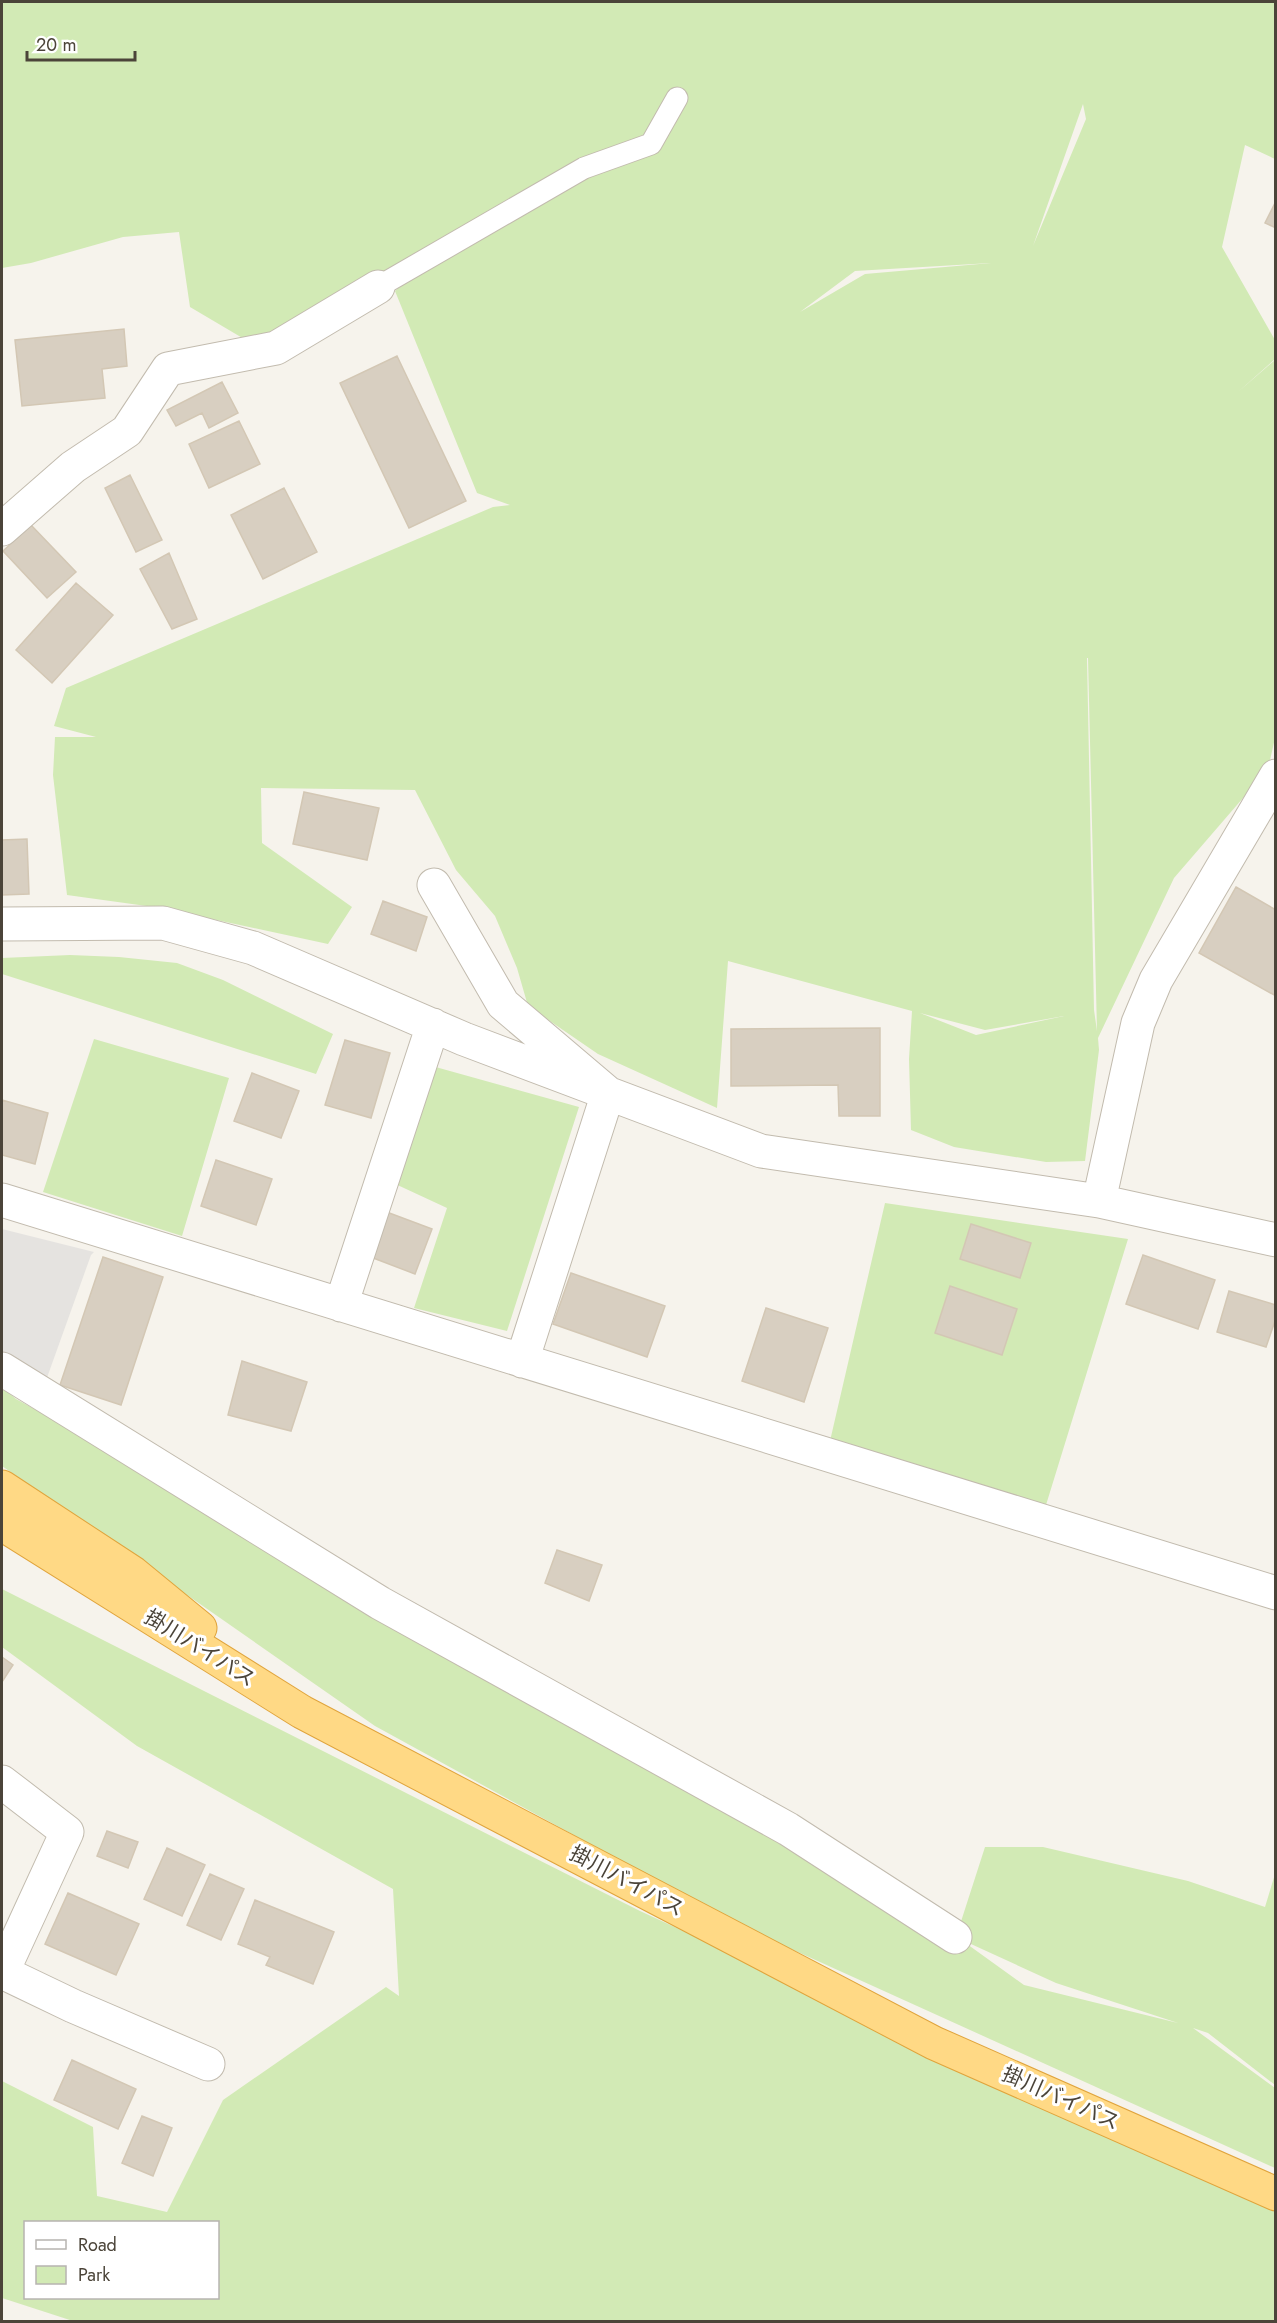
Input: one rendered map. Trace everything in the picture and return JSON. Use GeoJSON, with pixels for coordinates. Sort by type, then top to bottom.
{"type":"FeatureCollection","features":[{"type":"Feature","properties":{"kind":"highway"},"geometry":{"type":"LineString","coordinates":[[2,1487],[133,1573],[303,1712]]}},
{"type":"Feature","properties":{"kind":"highway","name":"掛川バイパス"},"geometry":{"type":"LineString","coordinates":[[2,1526],[303,1712],[934,2043],[1275,2193]]}},
{"type":"Feature","properties":{"kind":"street"},"geometry":{"type":"LineString","coordinates":[[2,529],[73,467],[127,431],[168,369],[276,348],[378,287]]}},
{"type":"Feature","properties":{"kind":"street"},"geometry":{"type":"LineString","coordinates":[[1099,1201],[1138,1023],[1151,990],[1186,926],[1275,777]]}},
{"type":"Feature","properties":{"kind":"street"},"geometry":{"type":"LineString","coordinates":[[434,885],[503,1004],[608,1094]]}},
{"type":"Feature","properties":{"kind":"street"},"geometry":{"type":"LineString","coordinates":[[2,924],[163,923],[253,948],[433,1025],[761,1151],[1099,1201],[1275,1240]]}},
{"type":"Feature","properties":{"kind":"street"},"geometry":{"type":"LineString","coordinates":[[341,1305],[433,1025]]}},
{"type":"Feature","properties":{"kind":"street"},"geometry":{"type":"LineString","coordinates":[[522,1361],[608,1094]]}},
{"type":"Feature","properties":{"kind":"street"},"geometry":{"type":"LineString","coordinates":[[2,1200],[1275,1593]]}},
{"type":"Feature","properties":{"kind":"street"},"geometry":{"type":"LineString","coordinates":[[2,1369],[380,1603],[788,1829],[956,1937]]}},
{"type":"Feature","properties":{"kind":"street"},"geometry":{"type":"LineString","coordinates":[[2,1782],[67,1832],[2,1973],[208,2064]]}},
{"type":"Feature","properties":{"kind":"lane"},"geometry":{"type":"LineString","coordinates":[[378,287],[584,168],[651,144],[677,98]]}},
{"type":"Feature","properties":{"kind":"green space"},"geometry":{"type":"Polygon","coordinates":[[[2,2],[1275,2],[1275,159],[1245,145],[1222,247],[1275,340],[1275,359],[1238,392],[1275,360],[1275,738],[1268,769],[1174,878],[1098,1038],[1099,1050],[1085,1161],[1046,1162],[954,1147],[911,1130],[909,1059],[912,1011],[728,961],[717,1108],[598,1054],[528,1006],[517,968],[495,916],[456,870],[415,790],[261,788],[262,843],[352,907],[328,944],[161,908],[67,895],[53,775],[55,737],[96,737],[54,726],[66,688],[493,507],[510,505],[477,493],[395,291],[429,262],[263,350],[190,307],[179,232],[123,237],[31,263],[2,268],[2,2]],[[1083,104],[1033,246],[1086,119],[1083,104]],[[991,263],[855,271],[800,312],[865,274],[991,263]],[[1087,658],[1094,1010],[1097,1031],[1087,658]],[[920,1013],[976,1035],[1064,1016],[985,1030],[920,1013]]]}},
{"type":"Feature","properties":{"kind":"green space"},"geometry":{"type":"Polygon","coordinates":[[[70,955],[177,963],[223,980],[333,1034],[316,1074],[2,974],[2,958],[70,955]]]}},
{"type":"Feature","properties":{"kind":"green space"},"geometry":{"type":"Polygon","coordinates":[[[94,1039],[229,1078],[182,1236],[43,1192],[94,1039]]]}},
{"type":"Feature","properties":{"kind":"green space"},"geometry":{"type":"Polygon","coordinates":[[[432,1066],[579,1107],[507,1331],[414,1308],[447,1208],[391,1182],[432,1066]]]}},
{"type":"Feature","properties":{"kind":"green space"},"geometry":{"type":"Polygon","coordinates":[[[885,1203],[1128,1239],[1046,1505],[830,1441],[885,1203]]]}},
{"type":"Feature","properties":{"kind":"green space"},"geometry":{"type":"Polygon","coordinates":[[[2,1387],[16,1399],[306,1557],[956,1937],[985,1847],[1043,1847],[1188,1881],[1265,1907],[1275,1874],[1275,2085],[1208,2033],[1193,2028],[1275,2088],[1275,2168],[738,1925],[375,1726],[2,1466],[2,1387]],[[960,1939],[1024,1985],[1178,2023],[1056,1983],[960,1939]]]}},
{"type":"Feature","properties":{"kind":"green space"},"geometry":{"type":"Polygon","coordinates":[[[2,1589],[640,1911],[1275,2204],[1275,2321],[76,2322],[2,2298],[2,2081],[93,2127],[97,2196],[167,2212],[223,2100],[386,1987],[399,1996],[393,1889],[137,1746],[2,1647],[2,1589]]]}},
{"type":"Feature","properties":{"kind":"shaded area"},"geometry":{"type":"Polygon","coordinates":[[[2,1229],[94,1252],[44,1386],[2,1354],[2,1229]]]}},
{"type":"Feature","properties":{"kind":"building"},"geometry":{"type":"Polygon","coordinates":[[[1276,201],[1276,228],[1265,223],[1276,201]]]}},
{"type":"Feature","properties":{"kind":"building"},"geometry":{"type":"Polygon","coordinates":[[[124,329],[127,366],[102,369],[105,398],[22,406],[15,340],[124,329]]]}},
{"type":"Feature","properties":{"kind":"building"},"geometry":{"type":"Polygon","coordinates":[[[397,356],[466,501],[409,528],[340,383],[397,356]]]}},
{"type":"Feature","properties":{"kind":"building"},"geometry":{"type":"Polygon","coordinates":[[[222,382],[238,413],[209,428],[202,413],[176,426],[167,410],[222,382]]]}},
{"type":"Feature","properties":{"kind":"building"},"geometry":{"type":"Polygon","coordinates":[[[239,421],[260,464],[209,488],[189,444],[239,421]]]}},
{"type":"Feature","properties":{"kind":"building"},"geometry":{"type":"Polygon","coordinates":[[[130,475],[162,540],[136,552],[105,488],[130,475]]]}},
{"type":"Feature","properties":{"kind":"building"},"geometry":{"type":"Polygon","coordinates":[[[284,488],[317,552],[263,579],[231,515],[284,488]]]}},
{"type":"Feature","properties":{"kind":"building"},"geometry":{"type":"Polygon","coordinates":[[[31,525],[76,572],[47,598],[3,551],[31,525]]]}},
{"type":"Feature","properties":{"kind":"building"},"geometry":{"type":"Polygon","coordinates":[[[169,553],[197,619],[172,629],[140,569],[169,553]]]}},
{"type":"Feature","properties":{"kind":"building"},"geometry":{"type":"Polygon","coordinates":[[[76,583],[113,615],[52,683],[16,650],[76,583]]]}},
{"type":"Feature","properties":{"kind":"building"},"geometry":{"type":"Polygon","coordinates":[[[304,792],[379,808],[367,860],[293,844],[304,792]]]}},
{"type":"Feature","properties":{"kind":"building"},"geometry":{"type":"Polygon","coordinates":[[[27,839],[29,894],[2,895],[2,840],[27,839]]]}},
{"type":"Feature","properties":{"kind":"building"},"geometry":{"type":"Polygon","coordinates":[[[1236,887],[1276,910],[1276,996],[1199,953],[1236,887]]]}},
{"type":"Feature","properties":{"kind":"building"},"geometry":{"type":"Polygon","coordinates":[[[383,901],[427,917],[416,951],[371,934],[383,901]]]}},
{"type":"Feature","properties":{"kind":"building"},"geometry":{"type":"Polygon","coordinates":[[[880,1028],[880,1116],[839,1116],[838,1085],[731,1086],[731,1029],[880,1028]]]}},
{"type":"Feature","properties":{"kind":"building"},"geometry":{"type":"Polygon","coordinates":[[[345,1040],[390,1053],[371,1118],[325,1105],[345,1040]]]}},
{"type":"Feature","properties":{"kind":"building"},"geometry":{"type":"Polygon","coordinates":[[[252,1073],[299,1091],[281,1138],[234,1121],[252,1073]]]}},
{"type":"Feature","properties":{"kind":"building"},"geometry":{"type":"Polygon","coordinates":[[[2,1100],[48,1113],[35,1164],[2,1155],[2,1100]]]}},
{"type":"Feature","properties":{"kind":"building"},"geometry":{"type":"Polygon","coordinates":[[[216,1160],[272,1179],[256,1225],[201,1206],[216,1160]]]}},
{"type":"Feature","properties":{"kind":"building"},"geometry":{"type":"Polygon","coordinates":[[[384,1211],[432,1229],[415,1274],[368,1256],[384,1211]]]}},
{"type":"Feature","properties":{"kind":"building"},"geometry":{"type":"Polygon","coordinates":[[[971,1224],[1031,1243],[1020,1278],[960,1259],[971,1224]]]}},
{"type":"Feature","properties":{"kind":"building"},"geometry":{"type":"Polygon","coordinates":[[[1143,1255],[1215,1280],[1198,1329],[1126,1304],[1143,1255]]]}},
{"type":"Feature","properties":{"kind":"building"},"geometry":{"type":"Polygon","coordinates":[[[103,1257],[163,1277],[121,1405],[60,1385],[103,1257]]]}},
{"type":"Feature","properties":{"kind":"building"},"geometry":{"type":"Polygon","coordinates":[[[571,1273],[665,1306],[647,1357],[553,1324],[571,1273]]]}},
{"type":"Feature","properties":{"kind":"building"},"geometry":{"type":"Polygon","coordinates":[[[950,1286],[1017,1309],[1002,1355],[935,1333],[950,1286]]]}},
{"type":"Feature","properties":{"kind":"building"},"geometry":{"type":"Polygon","coordinates":[[[1229,1291],[1276,1305],[1276,1318],[1266,1347],[1217,1332],[1229,1291]]]}},
{"type":"Feature","properties":{"kind":"building"},"geometry":{"type":"Polygon","coordinates":[[[766,1308],[828,1328],[804,1402],[742,1381],[766,1308]]]}},
{"type":"Feature","properties":{"kind":"building"},"geometry":{"type":"Polygon","coordinates":[[[242,1361],[307,1382],[291,1431],[228,1415],[242,1361]]]}},
{"type":"Feature","properties":{"kind":"building"},"geometry":{"type":"Polygon","coordinates":[[[557,1550],[602,1565],[589,1601],[545,1583],[557,1550]]]}},
{"type":"Feature","properties":{"kind":"building"},"geometry":{"type":"Polygon","coordinates":[[[2,1657],[13,1665],[2,1682],[2,1657]]]}},
{"type":"Feature","properties":{"kind":"building"},"geometry":{"type":"Polygon","coordinates":[[[107,1831],[138,1842],[128,1868],[97,1856],[107,1831]]]}},
{"type":"Feature","properties":{"kind":"building"},"geometry":{"type":"Polygon","coordinates":[[[167,1848],[205,1865],[182,1916],[144,1899],[167,1848]]]}},
{"type":"Feature","properties":{"kind":"building"},"geometry":{"type":"Polygon","coordinates":[[[210,1874],[244,1889],[221,1940],[187,1925],[210,1874]]]}},
{"type":"Feature","properties":{"kind":"building"},"geometry":{"type":"Polygon","coordinates":[[[68,1893],[139,1924],[116,1975],[45,1944],[68,1893]]]}},
{"type":"Feature","properties":{"kind":"building"},"geometry":{"type":"Polygon","coordinates":[[[255,1900],[334,1932],[313,1984],[266,1965],[270,1957],[238,1944],[255,1900]]]}},
{"type":"Feature","properties":{"kind":"building"},"geometry":{"type":"Polygon","coordinates":[[[72,2060],[136,2089],[118,2129],[54,2100],[72,2060]]]}},
{"type":"Feature","properties":{"kind":"building"},"geometry":{"type":"Polygon","coordinates":[[[142,2116],[172,2128],[153,2176],[122,2163],[142,2116]]]}}]}
